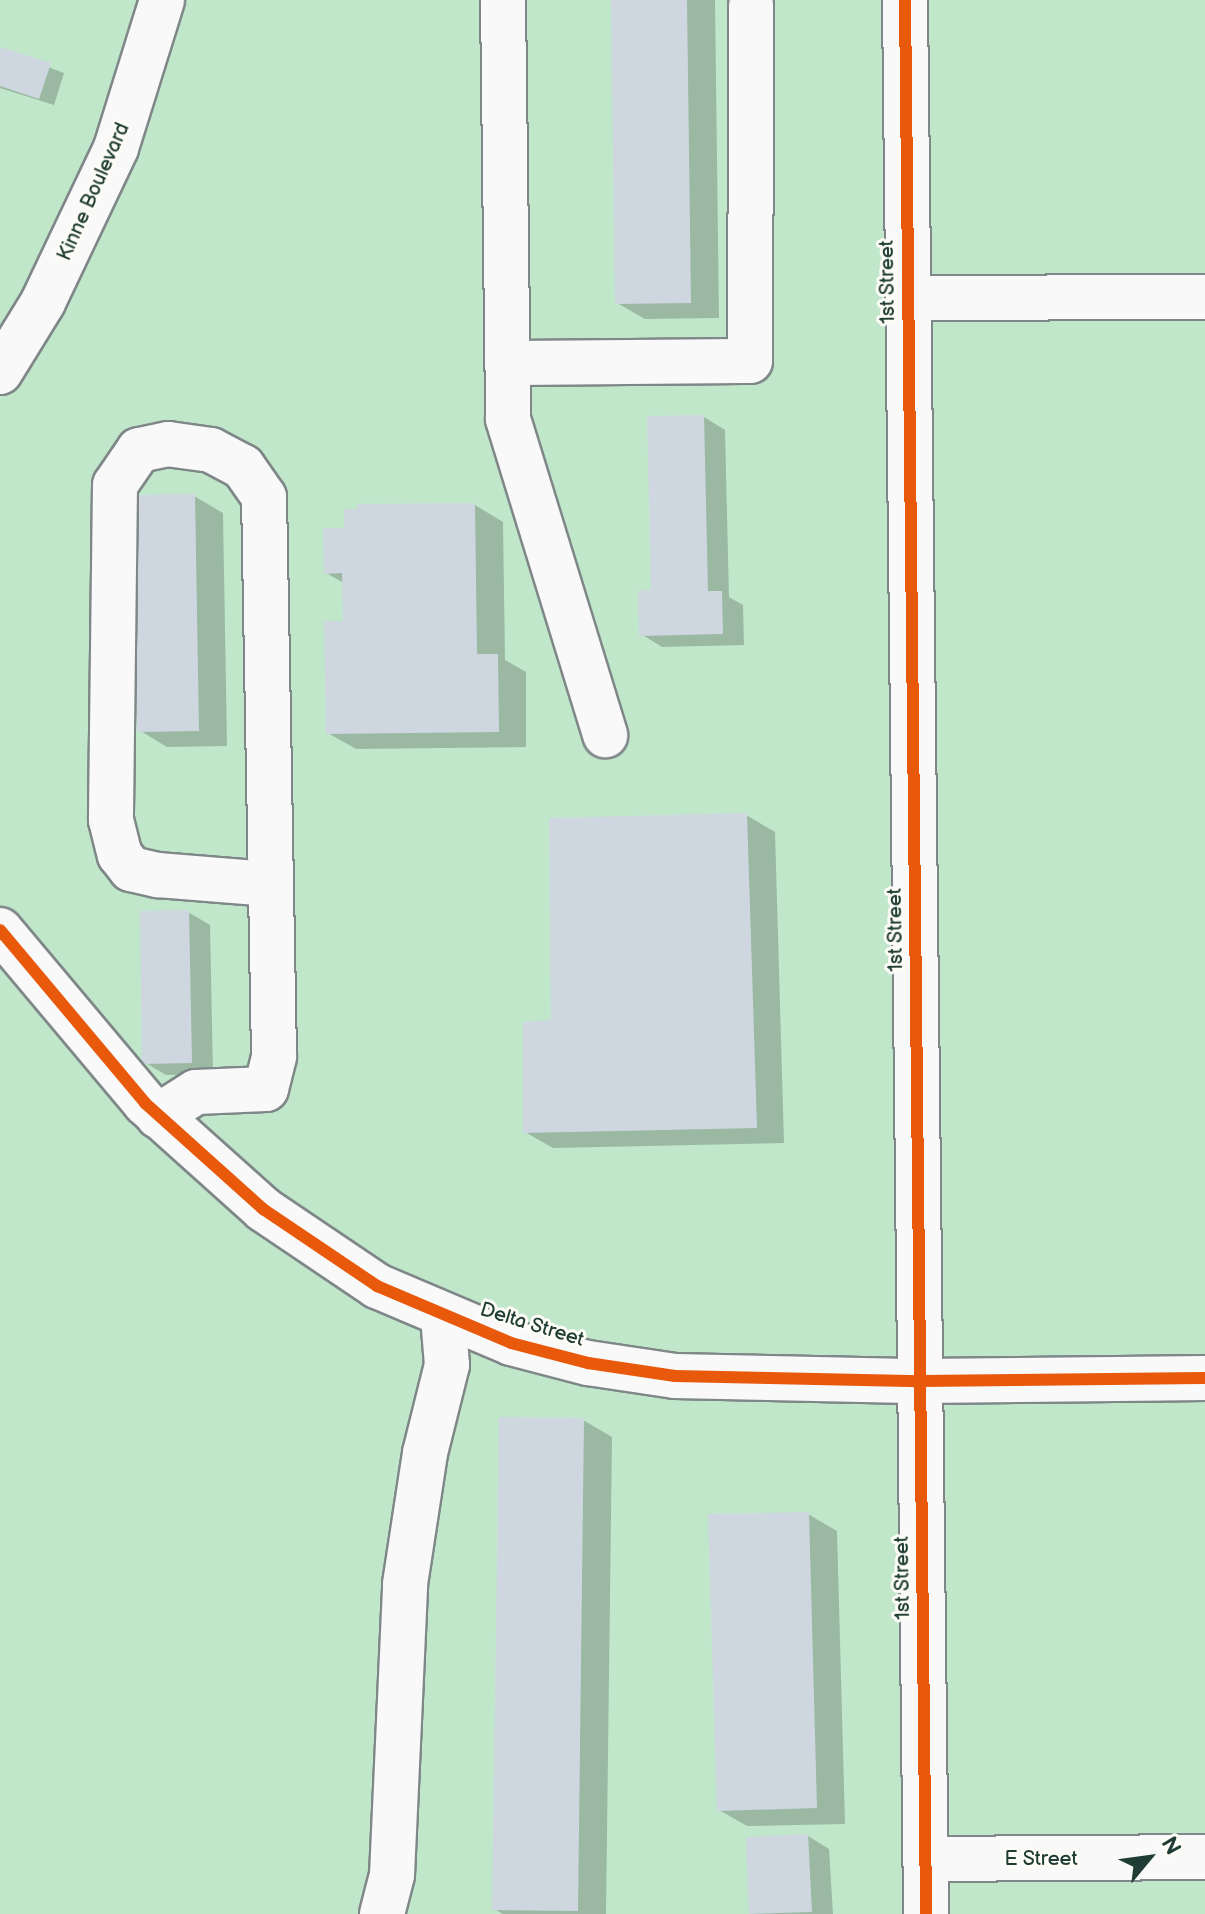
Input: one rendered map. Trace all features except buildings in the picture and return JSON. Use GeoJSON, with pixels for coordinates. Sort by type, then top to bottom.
{"type":"FeatureCollection","features":[{"type":"Feature","properties":{"kind":"street","name":"Kinne Boulevard"},"geometry":{"type":"LineString","coordinates":[[0,372],[56,277],[116,148],[162,0]]}},
{"type":"Feature","properties":{"kind":"street"},"geometry":{"type":"LineString","coordinates":[[503,0],[508,419],[605,735]]}},
{"type":"Feature","properties":{"kind":"street","name":"1st Street"},"geometry":{"type":"LineString","coordinates":[[905,0],[926,1914]]}},
{"type":"Feature","properties":{"kind":"street"},"geometry":{"type":"LineString","coordinates":[[508,363],[750,361],[751,5]]}},
{"type":"Feature","properties":{"kind":"street"},"geometry":{"type":"LineString","coordinates":[[908,298],[1205,297]]}},
{"type":"Feature","properties":{"kind":"street"},"geometry":{"type":"LineString","coordinates":[[158,1116],[196,1092],[266,1089],[274,1056],[271,884],[267,736],[264,497],[243,467],[211,450],[168,444],[139,450],[115,485],[111,820],[120,855],[131,869],[271,884]]}},
{"type":"Feature","properties":{"kind":"street","name":"Delta Street"},"geometry":{"type":"LineString","coordinates":[[0,930],[100,1054],[199,1156],[321,1253],[443,1316],[511,1343],[588,1363],[675,1376],[921,1381],[1205,1378]]}},
{"type":"Feature","properties":{"kind":"street"},"geometry":{"type":"LineString","coordinates":[[382,1914],[392,1875],[405,1584],[425,1453],[447,1365],[443,1316]]}},
{"type":"Feature","properties":{"kind":"street","name":"E Street"},"geometry":{"type":"LineString","coordinates":[[926,1859],[1205,1857]]}},
{"type":"Feature","properties":{"kind":"green space"},"geometry":{"type":"Polygon","coordinates":[[[0,0],[1205,0],[1205,1914],[0,1914],[0,0]]]}},
{"type":"Feature","properties":{"kind":"cycle path"},"geometry":{"type":"LineString","coordinates":[[905,0],[926,1914]]}},
{"type":"Feature","properties":{"kind":"cycle path"},"geometry":{"type":"LineString","coordinates":[[0,930],[145,1103],[263,1209],[377,1286],[511,1343],[588,1363],[675,1376],[921,1381],[1205,1378]]}}]}
